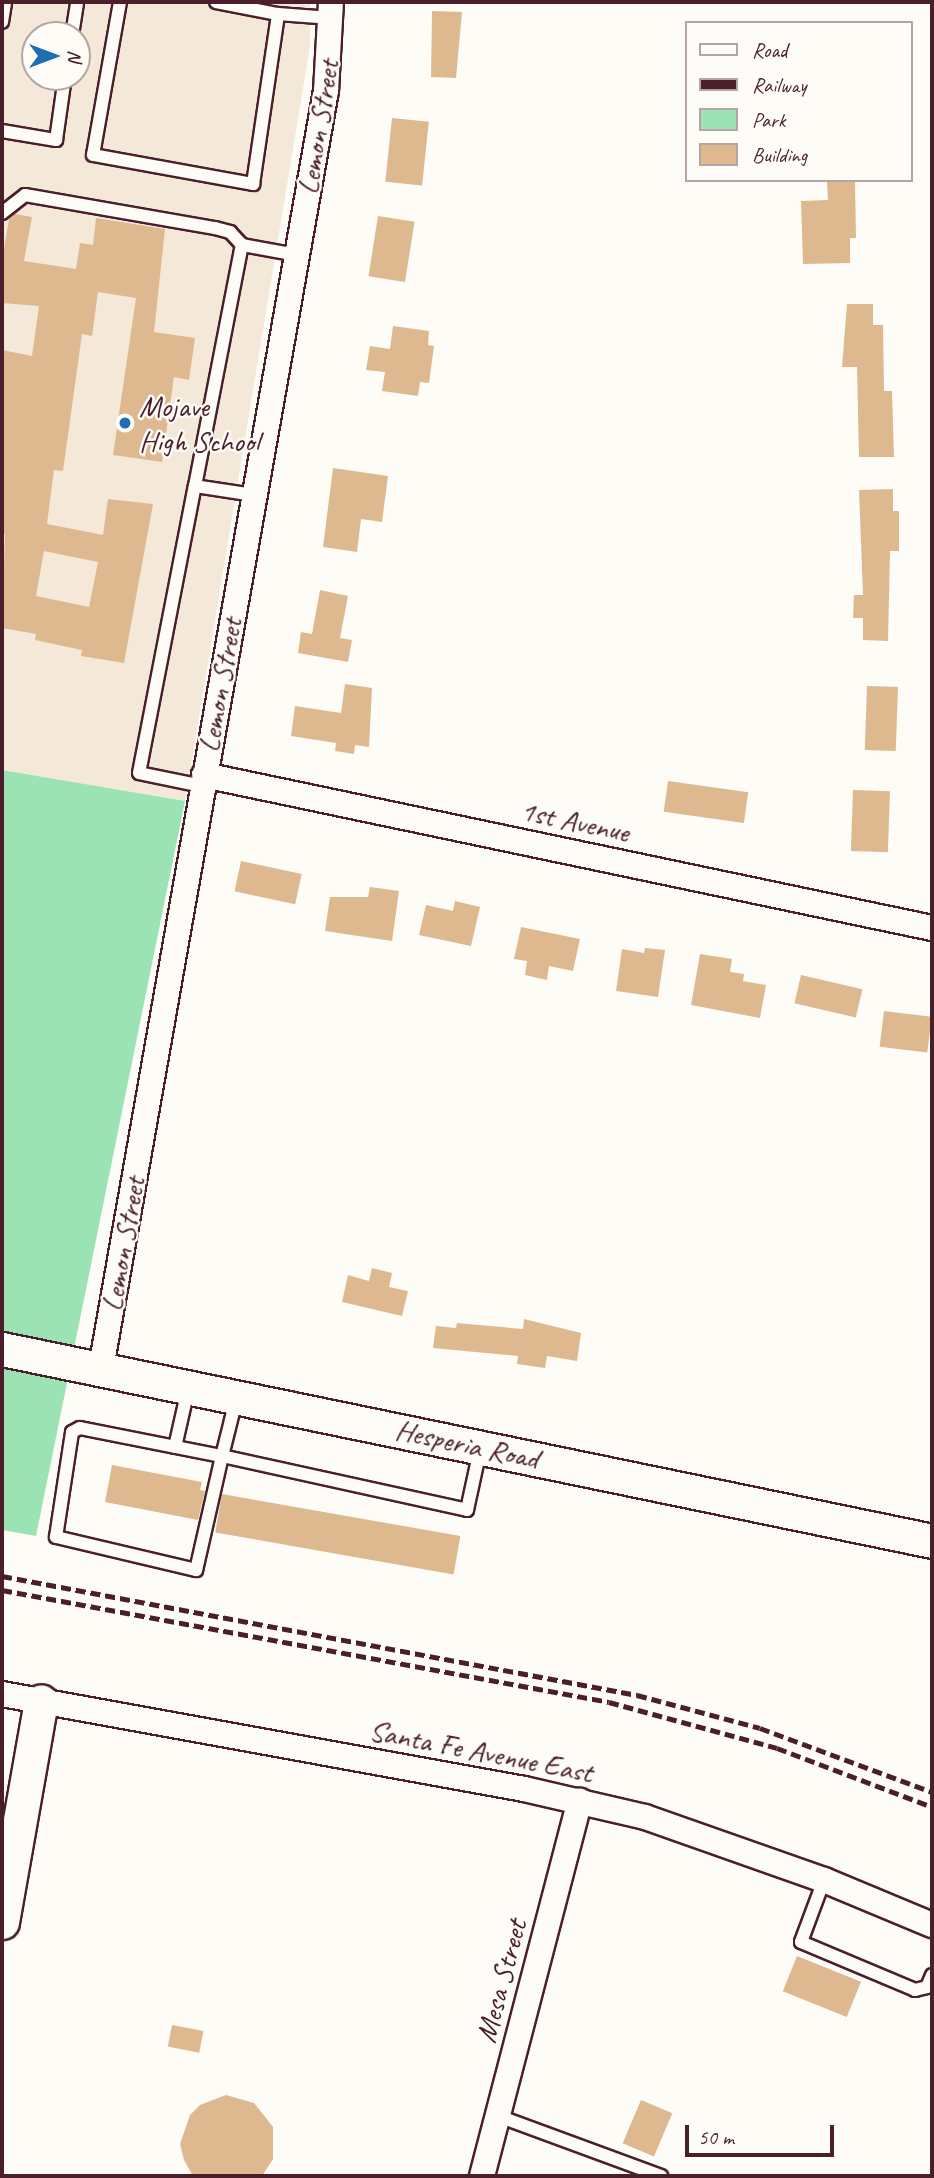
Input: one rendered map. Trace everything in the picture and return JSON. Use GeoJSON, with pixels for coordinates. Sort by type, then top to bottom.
{"type":"FeatureCollection","features":[{"type":"Feature","properties":{"kind":"main road","name":"Hesperia Road"},"geometry":{"type":"LineString","coordinates":[[2,1349],[932,1541]]}},
{"type":"Feature","properties":{"kind":"main road"},"geometry":{"type":"LineString","coordinates":[[2,1922],[41,1701]]}},
{"type":"Feature","properties":{"kind":"street","name":"Lemon Street"},"geometry":{"type":"LineString","coordinates":[[101,1368],[326,91],[331,10]]}},
{"type":"Feature","properties":{"kind":"street","name":"1st Avenue"},"geometry":{"type":"LineString","coordinates":[[203,780],[932,928]]}},
{"type":"Feature","properties":{"kind":"street","name":"Santa Fe Avenue East"},"geometry":{"type":"LineString","coordinates":[[2,1694],[580,1801],[681,1828],[824,1880],[932,1925]]}},
{"type":"Feature","properties":{"kind":"street","name":"Mesa Street"},"geometry":{"type":"LineString","coordinates":[[482,2176],[580,1801]]}},
{"type":"Feature","properties":{"kind":"lane"},"geometry":{"type":"LineString","coordinates":[[2,22],[5,2]]}},
{"type":"Feature","properties":{"kind":"lane"},"geometry":{"type":"LineString","coordinates":[[74,21],[77,2]]}},
{"type":"Feature","properties":{"kind":"lane"},"geometry":{"type":"LineString","coordinates":[[120,2],[93,155],[253,184],[278,14]]}},
{"type":"Feature","properties":{"kind":"lane"},"geometry":{"type":"LineString","coordinates":[[216,2],[278,14],[331,10]]}},
{"type":"Feature","properties":{"kind":"lane"},"geometry":{"type":"LineString","coordinates":[[2,131],[56,140],[63,91]]}},
{"type":"Feature","properties":{"kind":"lane"},"geometry":{"type":"LineString","coordinates":[[2,213],[25,195],[215,228],[230,232],[242,245],[297,255]]}},
{"type":"Feature","properties":{"kind":"lane"},"geometry":{"type":"LineString","coordinates":[[203,780],[139,773],[242,245]]}},
{"type":"Feature","properties":{"kind":"lane"},"geometry":{"type":"LineString","coordinates":[[195,486],[254,495]]}},
{"type":"Feature","properties":{"kind":"lane"},"geometry":{"type":"LineString","coordinates":[[175,1447],[188,1386]]}},
{"type":"Feature","properties":{"kind":"lane"},"geometry":{"type":"LineString","coordinates":[[237,1396],[222,1456],[196,1570],[56,1537],[72,1432],[80,1428],[222,1456],[467,1510],[481,1447]]}},
{"type":"Feature","properties":{"kind":"lane"},"geometry":{"type":"LineString","coordinates":[[824,1880],[801,1942],[915,1990],[927,1987],[932,1975]]}},
{"type":"Feature","properties":{"kind":"lane"},"geometry":{"type":"LineString","coordinates":[[498,2116],[661,2176]]}},
{"type":"Feature","properties":{"kind":"shaded area","name":"Mojave High School"},"geometry":{"type":"Polygon","coordinates":[[[2,2],[310,2],[310,46],[185,801],[2,770],[2,2]]]}},
{"type":"Feature","properties":{"kind":"green space"},"geometry":{"type":"Polygon","coordinates":[[[2,770],[185,801],[36,1536],[2,1530],[2,770]]]}},
{"type":"Feature","properties":{"kind":"building"},"geometry":{"type":"Polygon","coordinates":[[[432,11],[462,12],[456,78],[431,77],[432,11]]]}},
{"type":"Feature","properties":{"kind":"building"},"geometry":{"type":"Polygon","coordinates":[[[392,118],[429,122],[422,186],[385,182],[392,118]]]}},
{"type":"Feature","properties":{"kind":"building"},"geometry":{"type":"Polygon","coordinates":[[[827,182],[855,182],[856,238],[850,238],[850,263],[803,264],[801,201],[828,200],[827,182]]]}},
{"type":"Feature","properties":{"kind":"building"},"geometry":{"type":"Polygon","coordinates":[[[15,214],[32,217],[24,261],[76,269],[80,243],[93,245],[96,218],[165,229],[154,332],[195,338],[189,380],[174,377],[162,462],[113,455],[136,298],[98,292],[92,336],[82,334],[63,471],[54,470],[47,524],[103,535],[108,499],[153,504],[124,663],[81,656],[82,650],[35,640],[36,634],[2,628],[5,534],[2,534],[2,350],[32,356],[39,306],[2,303],[2,261],[9,219],[15,214]],[[44,551],[36,596],[89,607],[98,562],[44,551]]]}},
{"type":"Feature","properties":{"kind":"building"},"geometry":{"type":"Polygon","coordinates":[[[378,216],[415,222],[405,282],[368,276],[378,216]]]}},
{"type":"Feature","properties":{"kind":"building"},"geometry":{"type":"Polygon","coordinates":[[[847,304],[873,304],[873,325],[883,325],[884,391],[892,391],[894,457],[859,457],[857,367],[842,367],[847,304]]]}},
{"type":"Feature","properties":{"kind":"building"},"geometry":{"type":"Polygon","coordinates":[[[393,326],[429,331],[428,345],[434,346],[429,383],[420,382],[418,396],[382,391],[385,372],[366,370],[370,346],[390,349],[393,326]]]}},
{"type":"Feature","properties":{"kind":"building"},"geometry":{"type":"Polygon","coordinates":[[[333,468],[388,476],[382,522],[361,519],[357,552],[323,547],[333,468]]]}},
{"type":"Feature","properties":{"kind":"building"},"geometry":{"type":"Polygon","coordinates":[[[893,489],[893,511],[899,511],[899,551],[890,551],[888,641],[863,640],[863,618],[853,618],[854,595],[863,595],[859,490],[893,489]]]}},
{"type":"Feature","properties":{"kind":"building"},"geometry":{"type":"Polygon","coordinates":[[[320,590],[348,596],[340,638],[352,640],[348,662],[298,653],[301,632],[312,634],[320,590]]]}},
{"type":"Feature","properties":{"kind":"building"},"geometry":{"type":"Polygon","coordinates":[[[345,684],[372,688],[369,747],[355,745],[354,754],[335,751],[336,743],[291,736],[295,706],[341,713],[345,684]]]}},
{"type":"Feature","properties":{"kind":"building"},"geometry":{"type":"Polygon","coordinates":[[[867,686],[898,687],[896,751],[865,750],[867,686]]]}},
{"type":"Feature","properties":{"kind":"building"},"geometry":{"type":"Polygon","coordinates":[[[668,781],[748,792],[744,823],[664,812],[668,781]]]}},
{"type":"Feature","properties":{"kind":"building"},"geometry":{"type":"Polygon","coordinates":[[[853,790],[890,791],[888,852],[851,851],[853,790]]]}},
{"type":"Feature","properties":{"kind":"building"},"geometry":{"type":"Polygon","coordinates":[[[241,861],[302,874],[295,904],[235,891],[241,861]]]}},
{"type":"Feature","properties":{"kind":"building"},"geometry":{"type":"Polygon","coordinates":[[[370,887],[399,891],[392,941],[325,931],[330,897],[368,897],[370,887]]]}},
{"type":"Feature","properties":{"kind":"building"},"geometry":{"type":"Polygon","coordinates":[[[455,901],[480,907],[471,946],[419,935],[426,905],[453,911],[455,901]]]}},
{"type":"Feature","properties":{"kind":"building"},"geometry":{"type":"Polygon","coordinates":[[[521,927],[580,939],[573,971],[549,966],[547,980],[525,975],[527,961],[514,959],[521,927]]]}},
{"type":"Feature","properties":{"kind":"building"},"geometry":{"type":"Polygon","coordinates":[[[645,948],[665,950],[658,997],[616,991],[622,949],[644,953],[645,948]]]}},
{"type":"Feature","properties":{"kind":"building"},"geometry":{"type":"Polygon","coordinates":[[[700,954],[732,959],[730,972],[744,974],[743,981],[766,985],[760,1018],[691,1005],[700,954]]]}},
{"type":"Feature","properties":{"kind":"building"},"geometry":{"type":"Polygon","coordinates":[[[801,975],[862,989],[856,1017],[794,1003],[801,975]]]}},
{"type":"Feature","properties":{"kind":"building"},"geometry":{"type":"Polygon","coordinates":[[[884,1011],[932,1017],[927,1053],[880,1047],[884,1011]]]}},
{"type":"Feature","properties":{"kind":"building"},"geometry":{"type":"Polygon","coordinates":[[[372,1268],[392,1273],[389,1287],[408,1291],[402,1316],[342,1302],[348,1275],[369,1281],[372,1268]]]}},
{"type":"Feature","properties":{"kind":"building"},"geometry":{"type":"Polygon","coordinates":[[[524,1319],[581,1333],[577,1361],[547,1356],[545,1368],[517,1364],[518,1356],[433,1348],[436,1326],[456,1328],[457,1323],[523,1329],[524,1319]]]}},
{"type":"Feature","properties":{"kind":"building"},"geometry":{"type":"Polygon","coordinates":[[[112,1465],[202,1482],[200,1490],[205,1491],[198,1520],[105,1502],[112,1465]]]}},
{"type":"Feature","properties":{"kind":"building"},"geometry":{"type":"Polygon","coordinates":[[[222,1494],[460,1536],[454,1574],[215,1532],[222,1494]]]}},
{"type":"Feature","properties":{"kind":"building"},"geometry":{"type":"Polygon","coordinates":[[[797,1956],[861,1982],[847,2017],[783,1991],[797,1956]]]}},
{"type":"Feature","properties":{"kind":"building"},"geometry":{"type":"Polygon","coordinates":[[[172,2025],[203,2031],[199,2053],[168,2047],[172,2025]]]}},
{"type":"Feature","properties":{"kind":"building"},"geometry":{"type":"Polygon","coordinates":[[[226,2095],[254,2103],[273,2127],[273,2159],[262,2176],[193,2176],[184,2160],[180,2144],[190,2115],[200,2105],[226,2095]]]}},
{"type":"Feature","properties":{"kind":"building"},"geometry":{"type":"Polygon","coordinates":[[[641,2100],[672,2113],[654,2157],[623,2143],[641,2100]]]}},
{"type":"Feature","properties":{"kind":"railway"},"geometry":{"type":"LineString","coordinates":[[2,1576],[637,1695],[760,1728],[932,1792]]}},
{"type":"Feature","properties":{"kind":"railway"},"geometry":{"type":"LineString","coordinates":[[2,1590],[609,1702],[777,1748],[932,1807]]}},
{"type":"Feature","properties":{"kind":"place","name":"Mojave High School"},"geometry":{"type":"Point","coordinates":[125,423]}}]}
